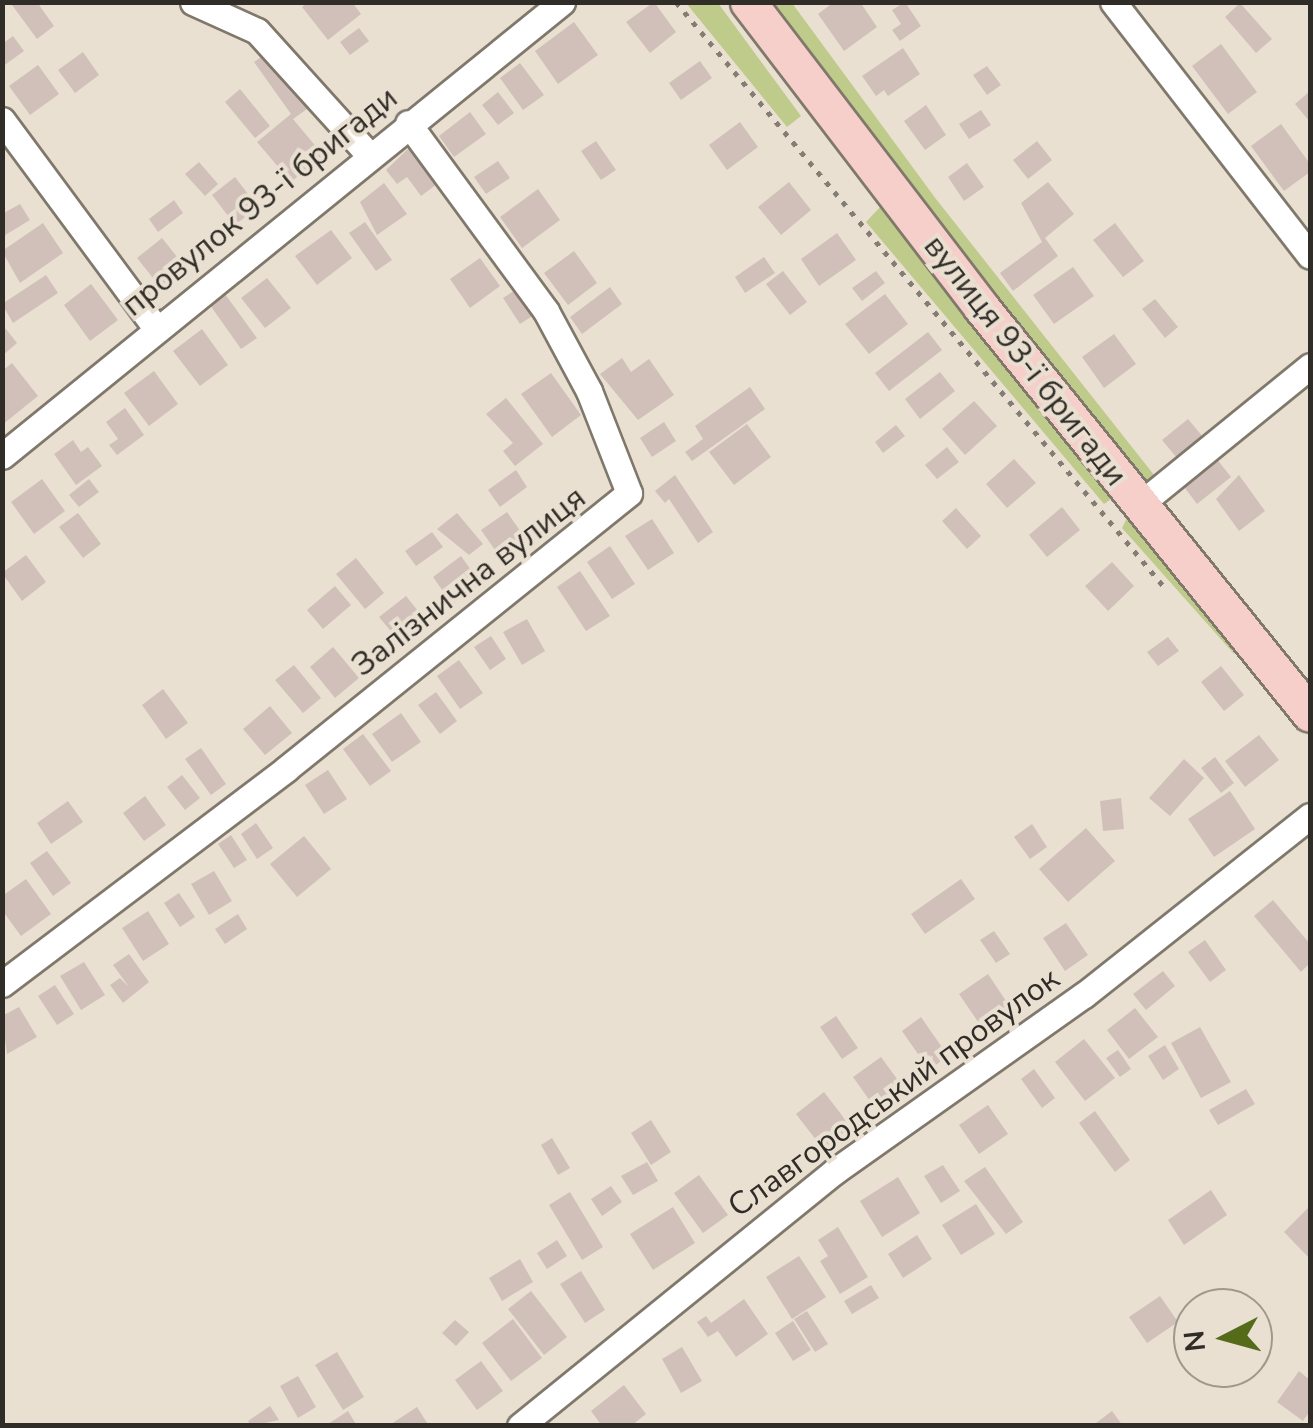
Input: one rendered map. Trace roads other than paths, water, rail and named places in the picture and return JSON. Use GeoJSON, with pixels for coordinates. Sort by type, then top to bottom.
{"type":"FeatureCollection","features":[{"type":"Feature","properties":{"kind":"main road","name":"вулиця 93-ї бригади"},"geometry":{"type":"LineString","coordinates":[[748,2],[1140,505],[1310,714]]}},
{"type":"Feature","properties":{"kind":"street"},"geometry":{"type":"LineString","coordinates":[[193,2],[257,31],[368,154]]}},
{"type":"Feature","properties":{"kind":"street","name":"провулок 93-ї бригади"},"geometry":{"type":"LineString","coordinates":[[2,456],[368,154],[562,2]]}},
{"type":"Feature","properties":{"kind":"street"},"geometry":{"type":"LineString","coordinates":[[1112,2],[1310,256]]}},
{"type":"Feature","properties":{"kind":"street"},"geometry":{"type":"LineString","coordinates":[[2,120],[156,328]]}},
{"type":"Feature","properties":{"kind":"street","name":"Залізнична вулиця"},"geometry":{"type":"LineString","coordinates":[[2,984],[286,768],[628,493],[589,391],[546,311],[408,123]]}},
{"type":"Feature","properties":{"kind":"street"},"geometry":{"type":"LineString","coordinates":[[1140,505],[1310,366]]}},
{"type":"Feature","properties":{"kind":"street","name":"Славгородський провулок"},"geometry":{"type":"LineString","coordinates":[[520,1426],[835,1170],[1084,995],[1310,816]]}}]}
